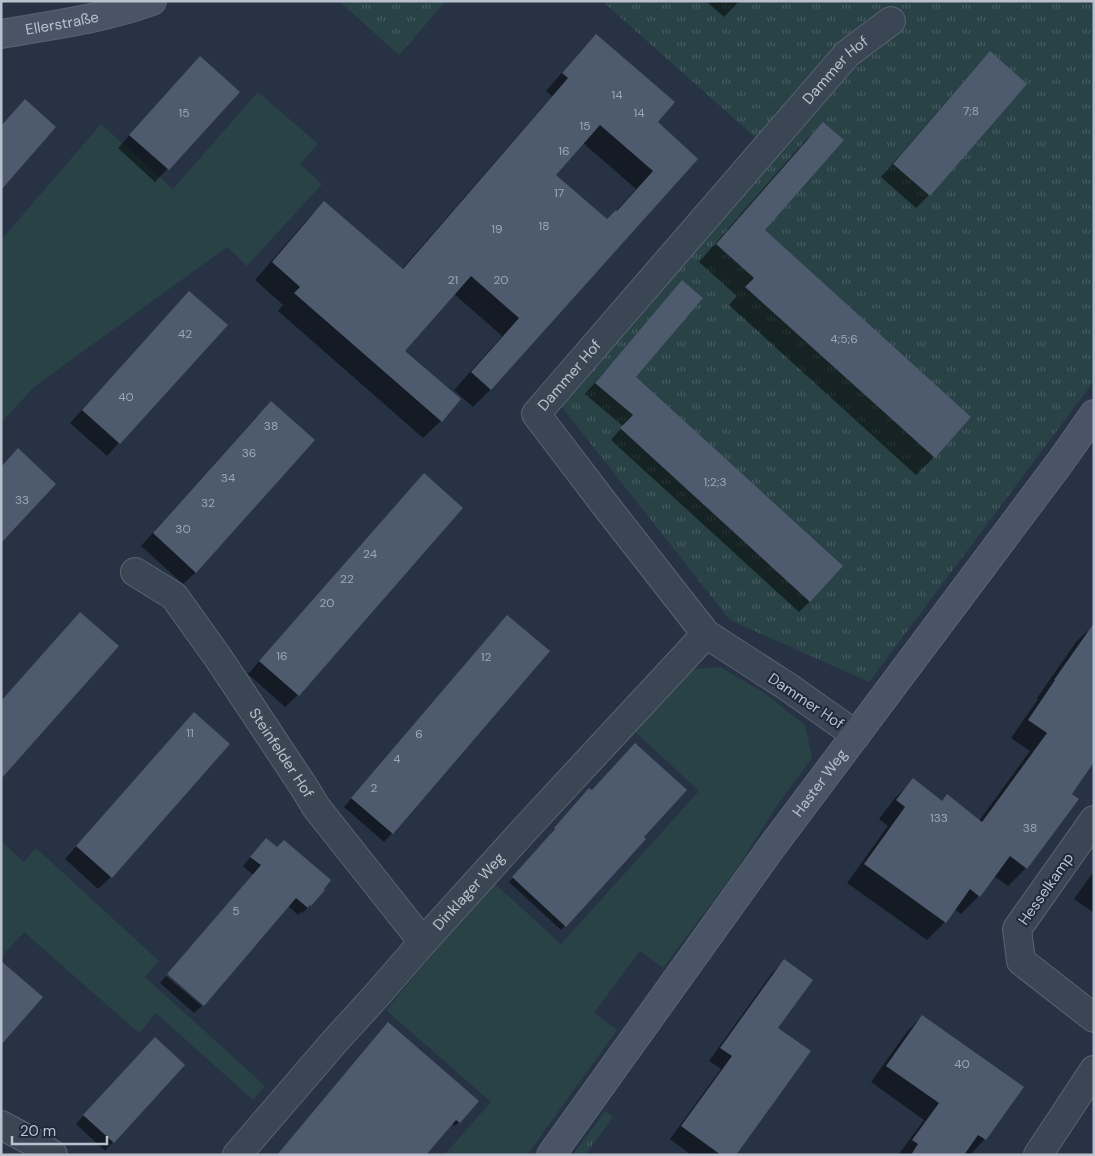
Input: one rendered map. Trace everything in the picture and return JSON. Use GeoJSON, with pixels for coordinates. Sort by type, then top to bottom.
{"type":"FeatureCollection","features":[{"type":"Feature","properties":{"kind":"street","name":"Ellerstraße"},"geometry":{"type":"LineString","coordinates":[[1,34],[84,20],[130,9],[152,1]]}},
{"type":"Feature","properties":{"kind":"street","name":"Dammer Hof"},"geometry":{"type":"LineString","coordinates":[[856,735],[788,687],[706,634],[536,414],[847,54],[891,20]]}},
{"type":"Feature","properties":{"kind":"street","name":"Haster Weg"},"geometry":{"type":"LineString","coordinates":[[551,1155],[771,848],[1061,461],[1094,414]]}},
{"type":"Feature","properties":{"kind":"street","name":"Steinfelder Hof"},"geometry":{"type":"LineString","coordinates":[[134,572],[174,596],[217,656],[316,807],[423,942]]}},
{"type":"Feature","properties":{"kind":"street","name":"Dinklager Weg"},"geometry":{"type":"LineString","coordinates":[[237,1155],[335,1040],[423,942],[706,634]]}},
{"type":"Feature","properties":{"kind":"street","name":"Hesselkamp"},"geometry":{"type":"LineString","coordinates":[[1094,820],[1017,929],[1021,961],[1094,1018]]}},
{"type":"Feature","properties":{"kind":"street"},"geometry":{"type":"LineString","coordinates":[[1038,1155],[1094,1070]]}},
{"type":"Feature","properties":{"kind":"street"},"geometry":{"type":"LineString","coordinates":[[1,1124],[52,1155]]}},
{"type":"Feature","properties":{"kind":"green space"},"geometry":{"type":"Polygon","coordinates":[[[339,1],[446,1],[399,55],[339,1]]]}},
{"type":"Feature","properties":{"kind":"green space"},"geometry":{"type":"Polygon","coordinates":[[[602,1],[1094,1],[1094,381],[869,682],[730,620],[558,402],[775,155],[602,1]]]}},
{"type":"Feature","properties":{"kind":"green space"},"geometry":{"type":"Polygon","coordinates":[[[258,92],[318,144],[300,164],[322,184],[247,266],[227,247],[34,387],[1,423],[1,240],[101,124],[173,189],[258,92]]]}},
{"type":"Feature","properties":{"kind":"green space"},"geometry":{"type":"Polygon","coordinates":[[[720,667],[763,692],[805,725],[812,758],[778,804],[734,873],[663,968],[640,951],[594,1013],[617,1030],[527,1155],[444,1155],[491,1102],[386,1010],[493,882],[561,944],[699,791],[630,727],[686,670],[720,667]]]}},
{"type":"Feature","properties":{"kind":"green space"},"geometry":{"type":"Polygon","coordinates":[[[1,841],[24,862],[36,848],[159,961],[145,977],[265,1086],[253,1100],[156,1013],[139,1033],[24,932],[1,957],[1,841]]]}},
{"type":"Feature","properties":{"kind":"green space"},"geometry":{"type":"Polygon","coordinates":[[[605,1111],[613,1117],[585,1155],[573,1155],[605,1111]]]}},
{"type":"Feature","properties":{"kind":"building"},"geometry":{"type":"Polygon","coordinates":[[[596,34],[675,102],[658,122],[698,159],[491,390],[471,372],[519,318],[471,276],[405,351],[461,399],[442,422],[294,293],[300,287],[272,262],[324,201],[403,269],[568,78],[562,73],[596,34]],[[600,125],[556,175],[607,219],[617,211],[653,171],[600,125]]]}},
{"type":"Feature","properties":{"kind":"building"},"geometry":{"type":"Polygon","coordinates":[[[990,51],[1027,84],[930,196],[893,164],[990,51]]]}},
{"type":"Feature","properties":{"kind":"building"},"geometry":{"type":"Polygon","coordinates":[[[200,56],[240,92],[169,170],[129,135],[200,56]]]}},
{"type":"Feature","properties":{"kind":"building"},"geometry":{"type":"Polygon","coordinates":[[[25,99],[56,127],[1,190],[1,126],[25,99]]]}},
{"type":"Feature","properties":{"kind":"building"},"geometry":{"type":"Polygon","coordinates":[[[823,122],[844,140],[765,230],[971,417],[935,458],[745,287],[754,278],[716,244],[823,122]]]}},
{"type":"Feature","properties":{"kind":"building"},"geometry":{"type":"Polygon","coordinates":[[[682,280],[703,298],[636,377],[843,566],[810,602],[620,428],[633,415],[595,383],[682,280]]]}},
{"type":"Feature","properties":{"kind":"building"},"geometry":{"type":"Polygon","coordinates":[[[189,291],[228,325],[120,444],[82,410],[189,291]]]}},
{"type":"Feature","properties":{"kind":"building"},"geometry":{"type":"Polygon","coordinates":[[[271,401],[315,440],[196,573],[153,533],[271,401]]]}},
{"type":"Feature","properties":{"kind":"building"},"geometry":{"type":"Polygon","coordinates":[[[18,448],[56,484],[1,543],[1,467],[18,448]]]}},
{"type":"Feature","properties":{"kind":"building"},"geometry":{"type":"Polygon","coordinates":[[[424,473],[463,508],[299,696],[259,661],[424,473]]]}},
{"type":"Feature","properties":{"kind":"building"},"geometry":{"type":"Polygon","coordinates":[[[80,612],[119,646],[1,779],[1,701],[80,612]]]}},
{"type":"Feature","properties":{"kind":"building"},"geometry":{"type":"Polygon","coordinates":[[[507,615],[550,651],[393,834],[351,798],[507,615]]]}},
{"type":"Feature","properties":{"kind":"building"},"geometry":{"type":"Polygon","coordinates":[[[1094,623],[1094,762],[1072,794],[1079,799],[1027,869],[1010,856],[980,897],[970,889],[946,923],[864,864],[905,807],[896,800],[913,778],[942,801],[947,794],[982,822],[1047,733],[1028,720],[1094,623]]]}},
{"type":"Feature","properties":{"kind":"building"},"geometry":{"type":"Polygon","coordinates":[[[194,712],[230,744],[112,878],[76,846],[194,712]]]}},
{"type":"Feature","properties":{"kind":"building"},"geometry":{"type":"Polygon","coordinates":[[[635,743],[687,790],[644,837],[646,839],[566,927],[512,877],[589,788],[592,790],[635,743]]]}},
{"type":"Feature","properties":{"kind":"building"},"geometry":{"type":"Polygon","coordinates":[[[266,838],[277,847],[284,840],[331,880],[325,890],[308,908],[296,898],[204,1006],[167,974],[261,865],[250,857],[266,838]]]}},
{"type":"Feature","properties":{"kind":"building"},"geometry":{"type":"Polygon","coordinates":[[[784,959],[813,980],[778,1028],[811,1051],[736,1155],[721,1155],[681,1126],[732,1056],[720,1048],[784,959]]]}},
{"type":"Feature","properties":{"kind":"building"},"geometry":{"type":"Polygon","coordinates":[[[1,961],[43,997],[1,1045],[1,961]]]}},
{"type":"Feature","properties":{"kind":"building"},"geometry":{"type":"Polygon","coordinates":[[[922,1015],[1024,1087],[986,1140],[978,1135],[964,1155],[911,1155],[918,1144],[912,1140],[939,1103],[886,1066],[922,1015]]]}},
{"type":"Feature","properties":{"kind":"building"},"geometry":{"type":"Polygon","coordinates":[[[388,1022],[479,1101],[460,1123],[456,1120],[426,1155],[277,1155],[388,1022]]]}},
{"type":"Feature","properties":{"kind":"building"},"geometry":{"type":"Polygon","coordinates":[[[155,1037],[185,1065],[114,1143],[83,1115],[155,1037]]]}}]}
